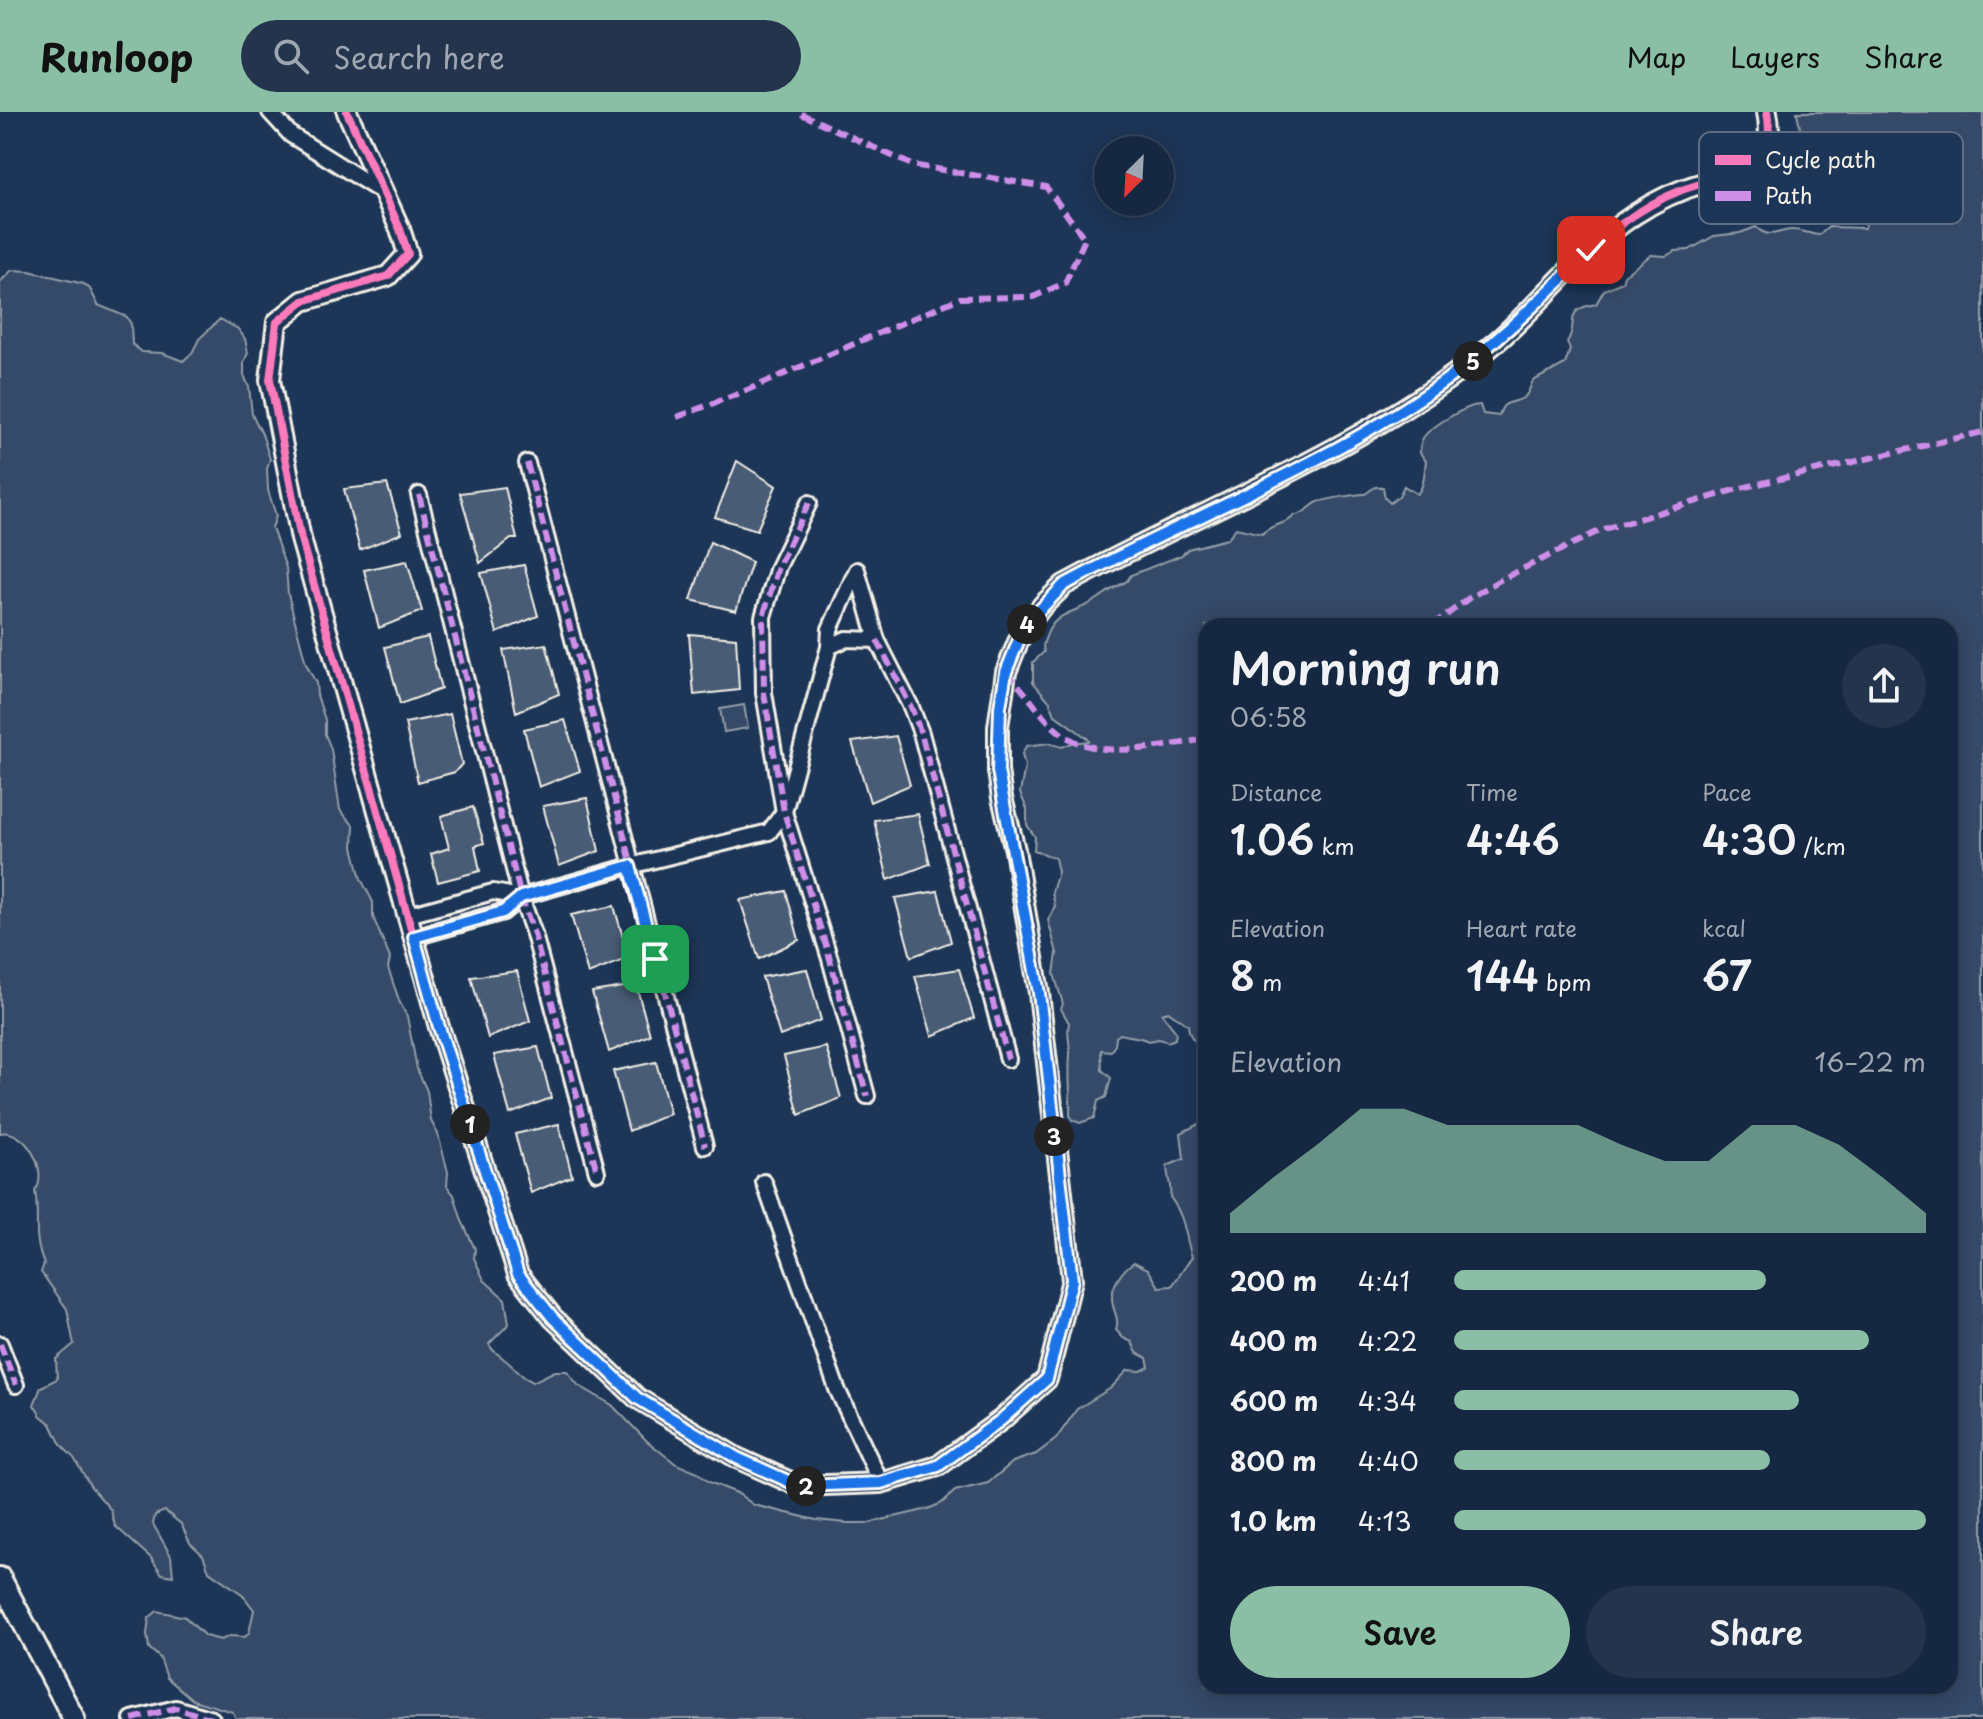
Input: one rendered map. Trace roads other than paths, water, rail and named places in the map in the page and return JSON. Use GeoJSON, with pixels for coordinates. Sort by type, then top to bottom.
{"type":"FeatureCollection","features":[{"type":"Feature","properties":{"kind":"main road"},"geometry":{"type":"LineString","coordinates":[[0,1578],[74,1719]]}},
{"type":"Feature","properties":{"kind":"street"},"geometry":{"type":"LineString","coordinates":[[270,112],[291,135],[382,192]]}},
{"type":"Feature","properties":{"kind":"street"},"geometry":{"type":"LineString","coordinates":[[347,112],[408,254],[388,276],[303,301],[277,322],[270,380],[301,539],[439,1027],[518,1274],[553,1318],[637,1398],[737,1458],[799,1486],[881,1483],[938,1466],[1001,1420],[1047,1379],[1072,1280],[1039,993],[998,771],[998,727],[1004,682],[1022,632],[1064,585],[1313,462],[1429,393],[1501,338],[1591,250],[1636,214],[1699,184]]}},
{"type":"Feature","properties":{"kind":"street"},"geometry":{"type":"LineString","coordinates":[[1767,112],[1769,132]]}},
{"type":"Feature","properties":{"kind":"street"},"geometry":{"type":"LineString","coordinates":[[527,463],[705,1146]]}},
{"type":"Feature","properties":{"kind":"street"},"geometry":{"type":"LineString","coordinates":[[419,495],[521,897],[534,934],[597,1172]]}},
{"type":"Feature","properties":{"kind":"street"},"geometry":{"type":"LineString","coordinates":[[809,503],[778,567],[763,617],[764,693],[784,812],[830,959],[867,1096]]}},
{"type":"Feature","properties":{"kind":"street"},"geometry":{"type":"LineString","coordinates":[[414,937],[503,912],[521,897],[769,832],[784,812],[829,647],[830,629],[857,570],[877,640],[921,733],[1008,1059]]}},
{"type":"Feature","properties":{"kind":"street"},"geometry":{"type":"LineString","coordinates":[[829,647],[846,639],[862,637],[877,640]]}},
{"type":"Feature","properties":{"kind":"street"},"geometry":{"type":"LineString","coordinates":[[408,915],[493,892],[521,897]]}},
{"type":"Feature","properties":{"kind":"street"},"geometry":{"type":"LineString","coordinates":[[764,1182],[837,1389],[881,1483]]}},
{"type":"Feature","properties":{"kind":"street"},"geometry":{"type":"LineString","coordinates":[[0,1344],[16,1385]]}},
{"type":"Feature","properties":{"kind":"street"},"geometry":{"type":"LineString","coordinates":[[132,1719],[176,1708],[212,1719]]}}]}
